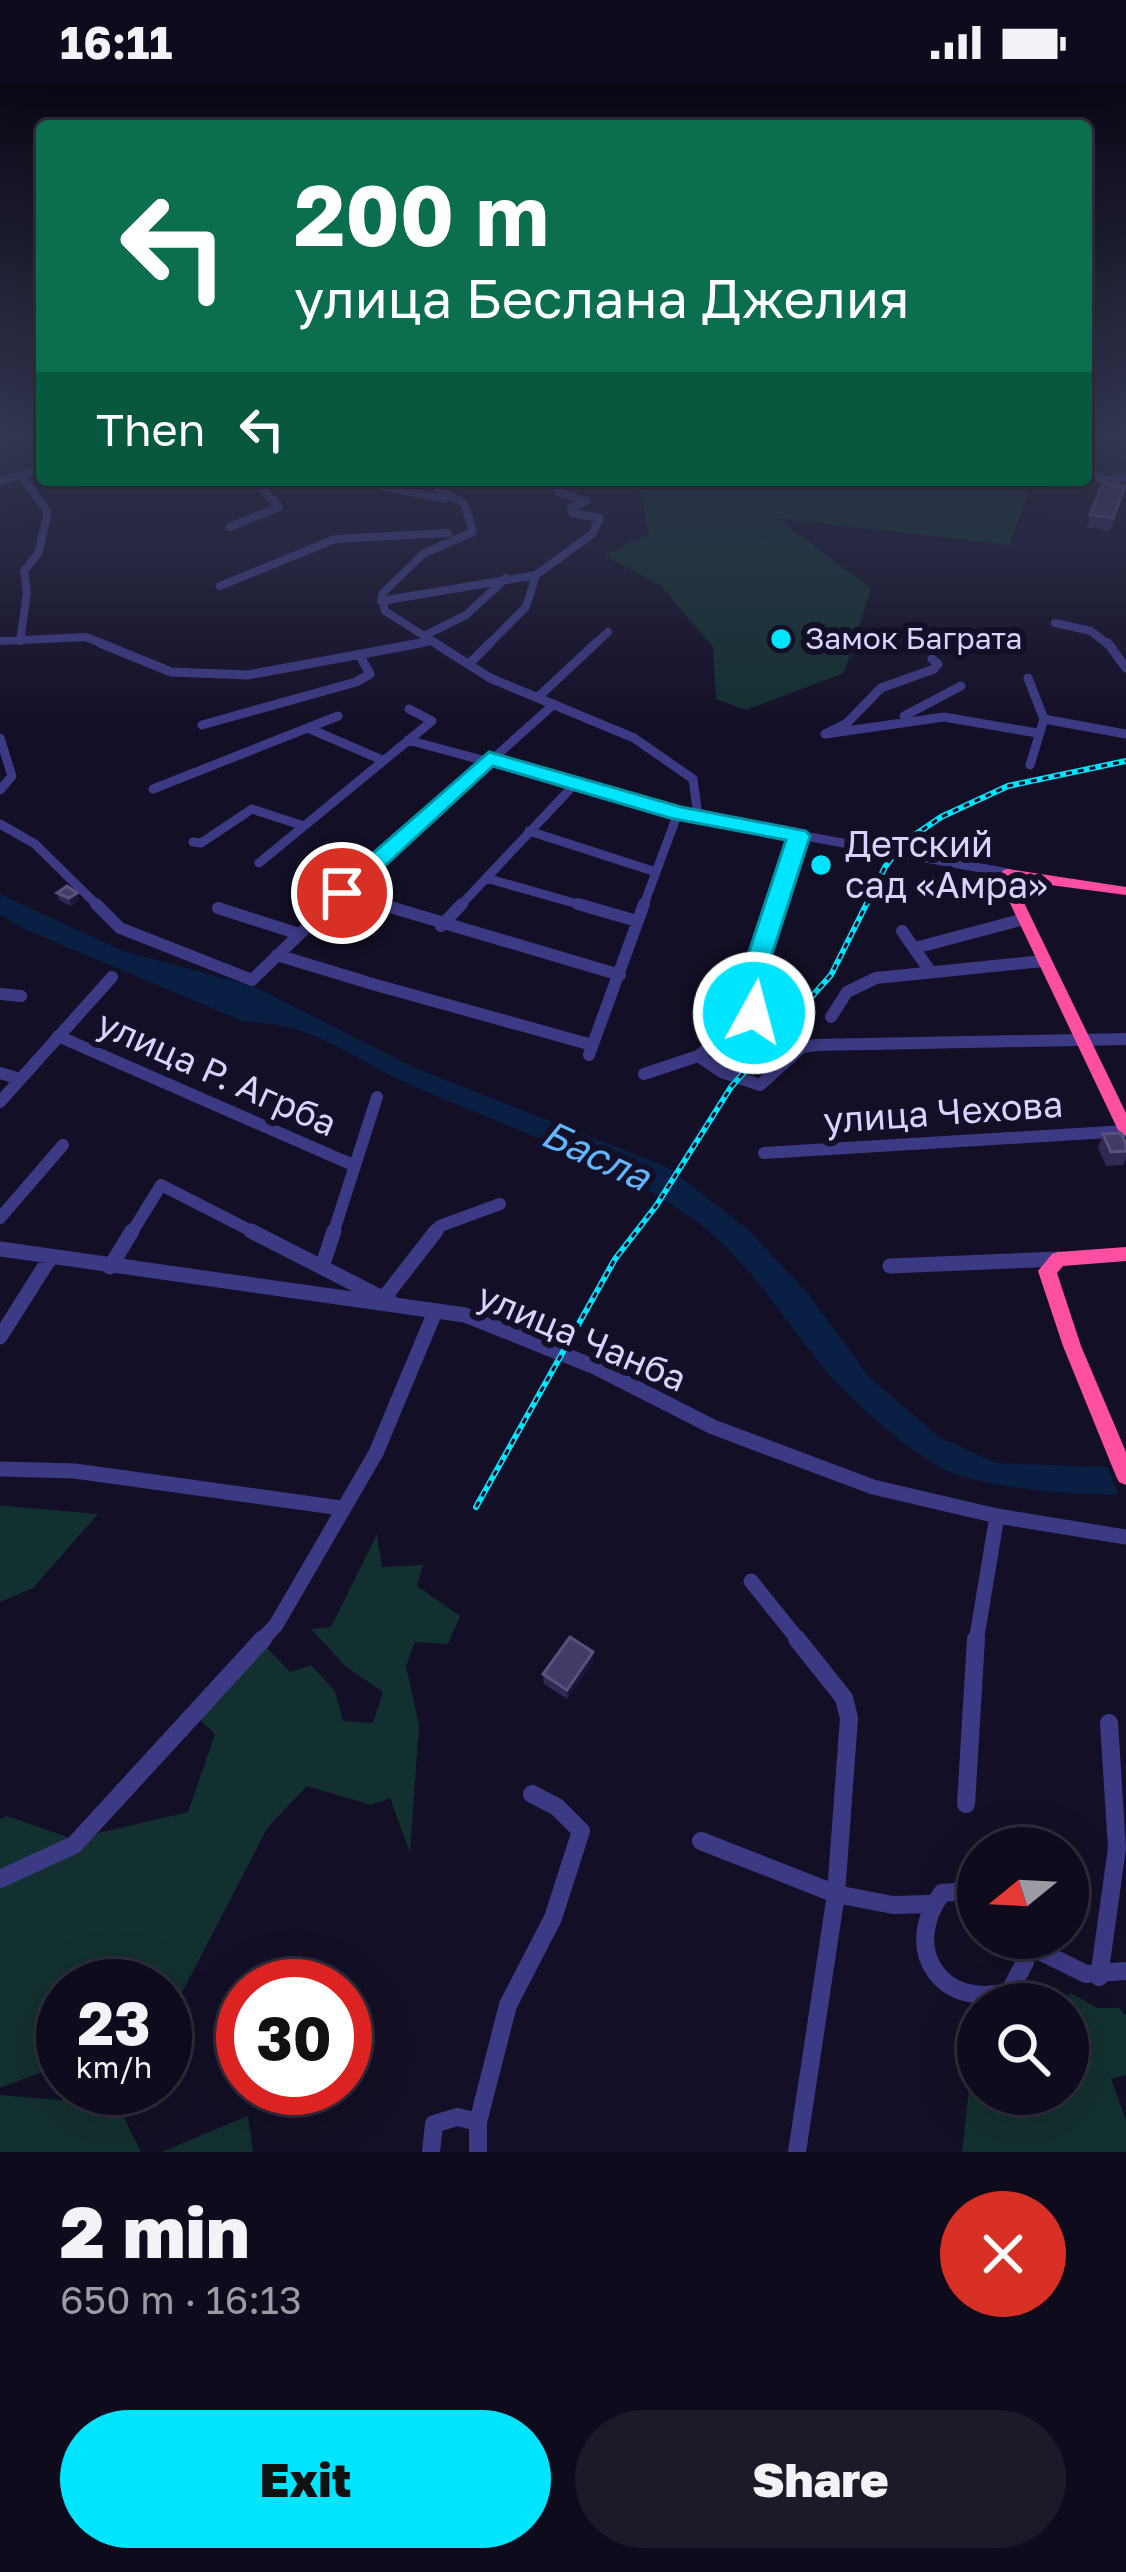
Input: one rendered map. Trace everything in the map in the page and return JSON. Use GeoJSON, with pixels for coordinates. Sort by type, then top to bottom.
{"type":"FeatureCollection","features":[{"type":"Feature","properties":{"kind":"highway"},"geometry":{"type":"LineString","coordinates":[[1126,891],[1008,873],[1006,880],[1126,1131]]}},
{"type":"Feature","properties":{"kind":"highway"},"geometry":{"type":"LineString","coordinates":[[1126,1254],[1058,1259],[1050,1264],[1048,1278],[1126,1476]]}},
{"type":"Feature","properties":{"kind":"street"},"geometry":{"type":"LineString","coordinates":[[20,641],[27,592],[24,571],[38,554],[43,533]]}},
{"type":"Feature","properties":{"kind":"street"},"geometry":{"type":"LineString","coordinates":[[220,586],[310,548],[366,533],[460,536]]}},
{"type":"Feature","properties":{"kind":"street"},"geometry":{"type":"LineString","coordinates":[[381,601],[410,560],[471,533]]}},
{"type":"Feature","properties":{"kind":"street"},"geometry":{"type":"LineString","coordinates":[[381,601],[536,574],[593,533]]}},
{"type":"Feature","properties":{"kind":"street"},"geometry":{"type":"LineString","coordinates":[[469,664],[526,607],[536,574]]}},
{"type":"Feature","properties":{"kind":"street"},"geometry":{"type":"LineString","coordinates":[[0,641],[86,637],[145,665],[204,675],[262,674],[429,638],[466,615],[507,577]]}},
{"type":"Feature","properties":{"kind":"street"},"geometry":{"type":"LineString","coordinates":[[381,601],[385,610],[469,664],[677,763],[693,779],[698,816]]}},
{"type":"Feature","properties":{"kind":"street"},"geometry":{"type":"LineString","coordinates":[[1055,623],[1101,634],[1118,648],[1126,668]]}},
{"type":"Feature","properties":{"kind":"street"},"geometry":{"type":"LineString","coordinates":[[538,697],[608,632]]}},
{"type":"Feature","properties":{"kind":"street"},"geometry":{"type":"LineString","coordinates":[[202,725],[356,682],[370,674],[358,654]]}},
{"type":"Feature","properties":{"kind":"street"},"geometry":{"type":"LineString","coordinates":[[932,659],[938,664],[934,669],[881,688],[848,723],[824,731],[830,736],[944,717],[1037,733]]}},
{"type":"Feature","properties":{"kind":"street"},"geometry":{"type":"LineString","coordinates":[[1028,678],[1044,718],[1030,765]]}},
{"type":"Feature","properties":{"kind":"street"},"geometry":{"type":"LineString","coordinates":[[891,723],[961,686]]}},
{"type":"Feature","properties":{"kind":"street"},"geometry":{"type":"LineString","coordinates":[[0,824],[35,844],[120,928],[252,980],[489,758],[554,704]]}},
{"type":"Feature","properties":{"kind":"street"},"geometry":{"type":"LineString","coordinates":[[260,863],[432,722],[409,709]]}},
{"type":"Feature","properties":{"kind":"street"},"geometry":{"type":"LineString","coordinates":[[153,789],[338,716]]}},
{"type":"Feature","properties":{"kind":"street"},"geometry":{"type":"LineString","coordinates":[[1044,718],[1126,734]]}},
{"type":"Feature","properties":{"kind":"street"},"geometry":{"type":"LineString","coordinates":[[308,728],[382,760]]}},
{"type":"Feature","properties":{"kind":"street"},"geometry":{"type":"LineString","coordinates":[[0,738],[12,776],[0,790]]}},
{"type":"Feature","properties":{"kind":"street"},"geometry":{"type":"LineString","coordinates":[[408,740],[489,758],[678,813],[1008,873]]}},
{"type":"Feature","properties":{"kind":"street"},"geometry":{"type":"LineString","coordinates":[[441,926],[574,785]]}},
{"type":"Feature","properties":{"kind":"street"},"geometry":{"type":"LineString","coordinates":[[193,842],[201,843],[251,809],[304,826]]}},
{"type":"Feature","properties":{"kind":"street"},"geometry":{"type":"LineString","coordinates":[[277,955],[591,1050],[678,813]]}},
{"type":"Feature","properties":{"kind":"street"},"geometry":{"type":"LineString","coordinates":[[529,831],[656,872]]}},
{"type":"Feature","properties":{"kind":"street"},"geometry":{"type":"LineString","coordinates":[[644,1073],[698,1056],[754,1013],[753,976],[799,836]]}},
{"type":"Feature","properties":{"kind":"street"},"geometry":{"type":"LineString","coordinates":[[486,878],[637,921]]}},
{"type":"Feature","properties":{"kind":"street"},"geometry":{"type":"LineString","coordinates":[[342,893],[441,926],[620,974]]}},
{"type":"Feature","properties":{"kind":"street"},"geometry":{"type":"LineString","coordinates":[[218,908],[299,934]]}},
{"type":"Feature","properties":{"kind":"street"},"geometry":{"type":"LineString","coordinates":[[915,948],[1024,919]]}},
{"type":"Feature","properties":{"kind":"street"},"geometry":{"type":"LineString","coordinates":[[902,931],[930,971]]}},
{"type":"Feature","properties":{"kind":"street"},"geometry":{"type":"LineString","coordinates":[[831,1017],[856,985],[930,971],[1043,961]]}},
{"type":"Feature","properties":{"kind":"street"},"geometry":{"type":"LineString","coordinates":[[0,1102],[112,977]]}},
{"type":"Feature","properties":{"kind":"street"},"geometry":{"type":"LineString","coordinates":[[0,994],[21,996]]}},
{"type":"Feature","properties":{"kind":"street","name":"улица Р. Агрба"},"geometry":{"type":"LineString","coordinates":[[58,1036],[353,1165]]}},
{"type":"Feature","properties":{"kind":"street"},"geometry":{"type":"LineString","coordinates":[[698,1056],[722,1072],[760,1085],[802,1047],[816,1045],[1126,1039]]}},
{"type":"Feature","properties":{"kind":"street"},"geometry":{"type":"LineString","coordinates":[[0,1073],[20,1079]]}},
{"type":"Feature","properties":{"kind":"street"},"geometry":{"type":"LineString","coordinates":[[322,1267],[377,1097]]}},
{"type":"Feature","properties":{"kind":"street","name":"улица Чехова"},"geometry":{"type":"LineString","coordinates":[[764,1154],[1126,1131]]}},
{"type":"Feature","properties":{"kind":"street"},"geometry":{"type":"LineString","coordinates":[[0,1217],[63,1145]]}},
{"type":"Feature","properties":{"kind":"street"},"geometry":{"type":"LineString","coordinates":[[110,1267],[160,1185],[386,1302],[440,1226],[500,1204]]}},
{"type":"Feature","properties":{"kind":"street","name":"улица Чанба"},"geometry":{"type":"LineString","coordinates":[[0,1249],[465,1315],[595,1367],[713,1426],[873,1487],[997,1516],[1126,1537]]}},
{"type":"Feature","properties":{"kind":"street"},"geometry":{"type":"LineString","coordinates":[[0,1337],[50,1258]]}},
{"type":"Feature","properties":{"kind":"street"},"geometry":{"type":"LineString","coordinates":[[890,1266],[1058,1259]]}},
{"type":"Feature","properties":{"kind":"street"},"geometry":{"type":"LineString","coordinates":[[0,1879],[74,1845],[276,1624],[376,1453],[435,1312]]}},
{"type":"Feature","properties":{"kind":"street"},"geometry":{"type":"LineString","coordinates":[[0,1469],[75,1471],[341,1508]]}},
{"type":"Feature","properties":{"kind":"street"},"geometry":{"type":"LineString","coordinates":[[966,1804],[976,1641],[997,1516]]}},
{"type":"Feature","properties":{"kind":"street"},"geometry":{"type":"LineString","coordinates":[[751,1581],[844,1698],[849,1718],[836,1894],[797,2152]]}},
{"type":"Feature","properties":{"kind":"street"},"geometry":{"type":"LineString","coordinates":[[1099,1977],[1117,1848],[1109,1723]]}},
{"type":"Feature","properties":{"kind":"street"},"geometry":{"type":"LineString","coordinates":[[478,2152],[478,2122],[508,2005],[553,1918],[581,1832],[557,1807],[532,1794]]}},
{"type":"Feature","properties":{"kind":"street"},"geometry":{"type":"LineString","coordinates":[[701,1841],[836,1894],[893,1905],[923,1900],[930,1904]]}},
{"type":"Feature","properties":{"kind":"street"},"geometry":{"type":"LineString","coordinates":[[957,1888],[930,1904],[922,1936],[925,1954],[946,1985],[962,1995],[996,1998],[1010,1991],[1025,1959]]}},
{"type":"Feature","properties":{"kind":"street"},"geometry":{"type":"LineString","coordinates":[[1054,1959],[1076,1972],[1099,1977],[1126,1971]]}},
{"type":"Feature","properties":{"kind":"street"},"geometry":{"type":"LineString","coordinates":[[431,2152],[434,2124],[457,2116],[478,2122]]}},
{"type":"Feature","properties":{"kind":"green space"},"geometry":{"type":"Polygon","coordinates":[[[796,533],[871,588],[844,673],[746,710],[716,699],[713,647],[661,586],[604,555],[649,535],[796,533]]]}},
{"type":"Feature","properties":{"kind":"green space"},"geometry":{"type":"Polygon","coordinates":[[[901,533],[1014,533],[1009,545],[901,533]]]}},
{"type":"Feature","properties":{"kind":"green space"},"geometry":{"type":"Polygon","coordinates":[[[0,1505],[98,1514],[33,1588],[0,1602],[0,1505]]]}},
{"type":"Feature","properties":{"kind":"green space"},"geometry":{"type":"Polygon","coordinates":[[[377,1534],[382,1567],[423,1565],[417,1586],[460,1616],[448,1644],[415,1642],[406,1666],[419,1725],[410,1853],[390,1798],[371,1805],[307,1786],[268,1827],[192,1973],[192,1959],[36,1959],[36,2074],[0,2088],[0,1819],[7,1816],[73,1839],[188,1812],[215,1734],[200,1720],[265,1646],[290,1672],[311,1665],[335,1691],[343,1721],[373,1723],[383,1692],[345,1666],[311,1629],[331,1627],[377,1534]]]}},
{"type":"Feature","properties":{"kind":"green space"},"geometry":{"type":"Polygon","coordinates":[[[1089,2003],[1119,2008],[1126,2016],[1126,2075],[1111,2079],[1126,2120],[1126,2152],[962,2152],[966,2115],[1089,2115],[1089,2003]]]}},
{"type":"Feature","properties":{"kind":"green space"},"geometry":{"type":"Polygon","coordinates":[[[0,2095],[36,2098],[36,2115],[123,2115],[141,2152],[0,2152],[0,2095]]]}},
{"type":"Feature","properties":{"kind":"green space"},"geometry":{"type":"Polygon","coordinates":[[[248,2116],[253,2152],[161,2152],[248,2116]]]}},
{"type":"Feature","properties":{"kind":"water","name":"Басла"},"geometry":{"type":"Polygon","coordinates":[[[0,894],[123,951],[253,986],[415,1068],[667,1167],[749,1230],[809,1295],[869,1377],[939,1437],[996,1463],[1108,1467],[1118,1495],[983,1482],[927,1460],[888,1430],[822,1366],[738,1259],[705,1228],[641,1186],[389,1075],[313,1035],[245,1022],[24,929],[0,915],[0,894]]]}},
{"type":"Feature","properties":{"kind":"building"},"geometry":{"type":"Polygon","coordinates":[[[67,886],[77,893],[69,898],[57,893],[67,886]]]}},
{"type":"Feature","properties":{"kind":"building"},"geometry":{"type":"Polygon","coordinates":[[[1121,1133],[1126,1151],[1111,1152],[1103,1134],[1121,1133]]]}},
{"type":"Feature","properties":{"kind":"building"},"geometry":{"type":"Polygon","coordinates":[[[570,1637],[593,1652],[567,1690],[543,1674],[570,1637]]]}},
{"type":"Feature","properties":{"kind":"railway"},"geometry":{"type":"LineString","coordinates":[[476,1507],[615,1259],[656,1206],[731,1087],[831,975],[885,867],[903,843],[941,817],[1008,786],[1126,761]]}},
{"type":"Feature","properties":{"kind":"place","name":"Замок Баграта"},"geometry":{"type":"Point","coordinates":[781,639]}},
{"type":"Feature","properties":{"kind":"place","name":"Детский сад «Амра»"},"geometry":{"type":"Point","coordinates":[821,865]}},
{"type":"Feature","properties":{"kind":"route"},"geometry":{"type":"LineString","coordinates":[[342,893],[489,758],[678,813],[799,836],[753,976],[754,1013]]}}]}
